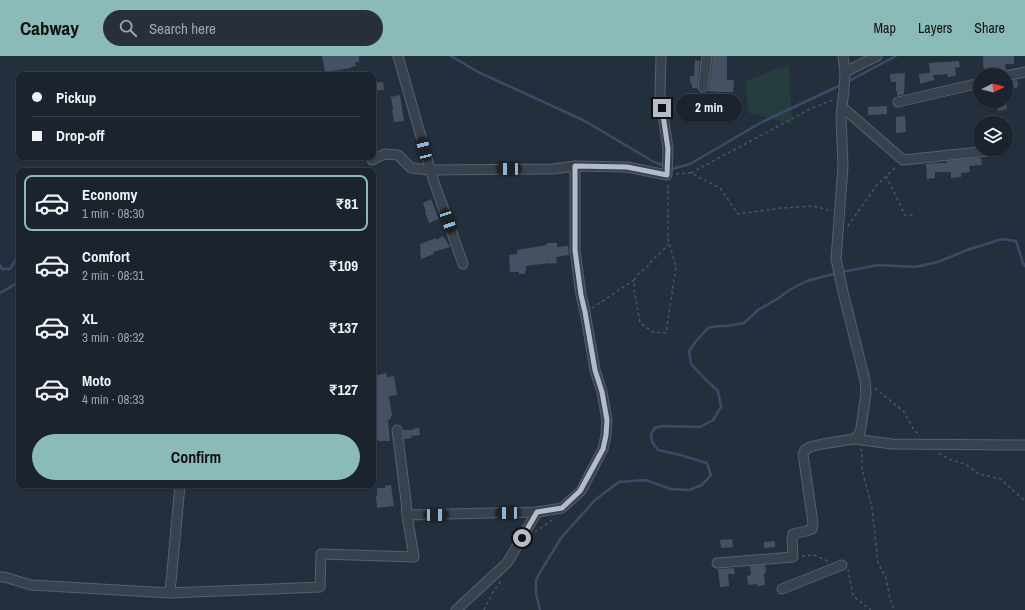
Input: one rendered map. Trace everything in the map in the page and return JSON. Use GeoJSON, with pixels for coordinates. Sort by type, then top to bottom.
{"type":"FeatureCollection","features":[{"type":"Feature","properties":{"kind":"street"},"geometry":{"type":"LineString","coordinates":[[398,56],[430,170],[463,264]]}},
{"type":"Feature","properties":{"kind":"street"},"geometry":{"type":"LineString","coordinates":[[376,158],[385,154],[398,155],[411,168],[430,170],[553,169],[575,166],[627,167],[667,170],[668,149],[660,94],[661,56]]}},
{"type":"Feature","properties":{"kind":"street"},"geometry":{"type":"LineString","coordinates":[[703,87],[707,56]]}},
{"type":"Feature","properties":{"kind":"street"},"geometry":{"type":"LineString","coordinates":[[845,56],[853,63],[861,64]]}},
{"type":"Feature","properties":{"kind":"street"},"geometry":{"type":"LineString","coordinates":[[845,56],[841,116],[843,166],[836,259],[866,393],[860,433],[854,439]]}},
{"type":"Feature","properties":{"kind":"street"},"geometry":{"type":"LineString","coordinates":[[845,74],[877,56]]}},
{"type":"Feature","properties":{"kind":"street"},"geometry":{"type":"LineString","coordinates":[[1013,75],[1025,72]]}},
{"type":"Feature","properties":{"kind":"street"},"geometry":{"type":"LineString","coordinates":[[898,102],[973,85]]}},
{"type":"Feature","properties":{"kind":"street"},"geometry":{"type":"LineString","coordinates":[[842,107],[903,160],[973,153]]}},
{"type":"Feature","properties":{"kind":"street"},"geometry":{"type":"LineString","coordinates":[[407,515],[537,512],[562,508],[580,491],[603,449],[607,420],[602,392],[595,370],[581,295],[575,250],[575,166]]}},
{"type":"Feature","properties":{"kind":"street"},"geometry":{"type":"LineString","coordinates":[[0,577],[31,585],[170,593],[320,587],[321,554],[414,557],[407,515],[397,430]]}},
{"type":"Feature","properties":{"kind":"street"},"geometry":{"type":"LineString","coordinates":[[717,563],[793,557],[793,534],[812,529],[813,523],[803,454],[805,450],[810,447],[854,439],[892,444],[1025,444]]}},
{"type":"Feature","properties":{"kind":"street"},"geometry":{"type":"LineString","coordinates":[[170,593],[180,488]]}},
{"type":"Feature","properties":{"kind":"street"},"geometry":{"type":"LineString","coordinates":[[456,610],[507,563],[537,512]]}},
{"type":"Feature","properties":{"kind":"street"},"geometry":{"type":"LineString","coordinates":[[782,589],[842,565]]}},
{"type":"Feature","properties":{"kind":"path"},"geometry":{"type":"LineString","coordinates":[[691,172],[843,92]]}},
{"type":"Feature","properties":{"kind":"path"},"geometry":{"type":"LineString","coordinates":[[845,229],[876,186],[903,160]]}},
{"type":"Feature","properties":{"kind":"path"},"geometry":{"type":"LineString","coordinates":[[634,280],[634,289],[640,323],[653,332],[666,333],[676,267],[668,239],[667,170],[691,172],[720,188],[738,214],[782,208],[813,206],[839,212]]}},
{"type":"Feature","properties":{"kind":"path"},"geometry":{"type":"LineString","coordinates":[[886,176],[905,215],[913,215]]}},
{"type":"Feature","properties":{"kind":"path"},"geometry":{"type":"LineString","coordinates":[[585,312],[634,280],[639,273],[647,267],[669,244]]}},
{"type":"Feature","properties":{"kind":"path"},"geometry":{"type":"LineString","coordinates":[[854,439],[862,451],[862,470],[872,508],[878,563],[886,578],[894,610]]}},
{"type":"Feature","properties":{"kind":"path"},"geometry":{"type":"LineString","coordinates":[[532,534],[555,518]]}},
{"type":"Feature","properties":{"kind":"path"},"geometry":{"type":"LineString","coordinates":[[484,610],[493,592],[504,578]]}},
{"type":"Feature","properties":{"kind":"green space"},"geometry":{"type":"Polygon","coordinates":[[[789,66],[792,124],[749,113],[745,81],[789,66]]]}},
{"type":"Feature","properties":{"kind":"building"},"geometry":{"type":"Polygon","coordinates":[[[322,56],[359,56],[359,62],[355,62],[356,66],[351,68],[325,72],[322,56]]]}},
{"type":"Feature","properties":{"kind":"building"},"geometry":{"type":"Polygon","coordinates":[[[713,56],[727,56],[727,80],[734,80],[733,92],[708,91],[713,56]]]}},
{"type":"Feature","properties":{"kind":"building"},"geometry":{"type":"Polygon","coordinates":[[[983,56],[1014,56],[1014,64],[1005,64],[1006,68],[984,68],[983,56]]]}},
{"type":"Feature","properties":{"kind":"building"},"geometry":{"type":"Polygon","coordinates":[[[695,60],[700,61],[697,88],[692,88],[692,83],[690,84],[690,76],[694,76],[695,60]]]}},
{"type":"Feature","properties":{"kind":"building"},"geometry":{"type":"Polygon","coordinates":[[[959,61],[960,67],[955,68],[956,76],[948,77],[947,74],[933,75],[934,80],[920,84],[919,74],[930,73],[929,63],[959,61]]]}},
{"type":"Feature","properties":{"kind":"building"},"geometry":{"type":"Polygon","coordinates":[[[905,73],[904,94],[897,96],[896,82],[891,82],[890,74],[905,73]]]}},
{"type":"Feature","properties":{"kind":"building"},"geometry":{"type":"Polygon","coordinates":[[[1017,80],[1018,87],[1013,88],[1013,81],[1017,80]]]}},
{"type":"Feature","properties":{"kind":"building"},"geometry":{"type":"Polygon","coordinates":[[[383,82],[384,90],[376,91],[376,83],[383,82]]]}},
{"type":"Feature","properties":{"kind":"building"},"geometry":{"type":"Polygon","coordinates":[[[400,95],[404,121],[394,122],[391,97],[400,95]]]}},
{"type":"Feature","properties":{"kind":"building"},"geometry":{"type":"Polygon","coordinates":[[[887,106],[887,114],[868,115],[868,107],[887,106]]]}},
{"type":"Feature","properties":{"kind":"building"},"geometry":{"type":"Polygon","coordinates":[[[997,108],[1007,108],[1007,109],[998,111],[997,108]]]}},
{"type":"Feature","properties":{"kind":"building"},"geometry":{"type":"Polygon","coordinates":[[[905,116],[906,132],[896,133],[896,117],[905,116]]]}},
{"type":"Feature","properties":{"kind":"building"},"geometry":{"type":"Polygon","coordinates":[[[981,158],[982,165],[969,166],[970,172],[961,173],[961,177],[951,178],[951,172],[935,172],[935,178],[927,179],[926,164],[947,163],[947,161],[981,158]]]}},
{"type":"Feature","properties":{"kind":"building"},"geometry":{"type":"Polygon","coordinates":[[[431,199],[439,219],[429,223],[423,203],[431,199]]]}},
{"type":"Feature","properties":{"kind":"building"},"geometry":{"type":"Polygon","coordinates":[[[443,236],[450,247],[433,252],[434,254],[421,259],[420,244],[436,238],[436,240],[443,236]]]}},
{"type":"Feature","properties":{"kind":"building"},"geometry":{"type":"Polygon","coordinates":[[[547,243],[557,243],[557,247],[568,246],[569,255],[556,257],[557,263],[526,266],[525,274],[510,272],[509,255],[517,254],[517,250],[547,245],[547,243]]]}},
{"type":"Feature","properties":{"kind":"building"},"geometry":{"type":"Polygon","coordinates":[[[386,373],[387,377],[394,376],[397,395],[389,396],[392,416],[391,419],[388,420],[390,441],[376,440],[376,376],[386,373]]]}},
{"type":"Feature","properties":{"kind":"building"},"geometry":{"type":"Polygon","coordinates":[[[419,428],[420,435],[411,436],[412,438],[404,439],[403,430],[413,430],[419,428]]]}},
{"type":"Feature","properties":{"kind":"building"},"geometry":{"type":"Polygon","coordinates":[[[391,485],[394,506],[377,508],[377,488],[385,488],[385,486],[391,485]]]}},
{"type":"Feature","properties":{"kind":"building"},"geometry":{"type":"Polygon","coordinates":[[[732,539],[733,547],[721,548],[720,540],[732,539]]]}},
{"type":"Feature","properties":{"kind":"building"},"geometry":{"type":"Polygon","coordinates":[[[775,541],[775,547],[764,548],[764,542],[775,541]]]}},
{"type":"Feature","properties":{"kind":"building"},"geometry":{"type":"Polygon","coordinates":[[[765,565],[765,585],[748,585],[747,576],[751,575],[750,566],[765,565]]]}},
{"type":"Feature","properties":{"kind":"building"},"geometry":{"type":"Polygon","coordinates":[[[734,568],[735,574],[728,574],[729,586],[720,587],[718,569],[734,568]]]}},
{"type":"Feature","properties":{"kind":"waterway"},"geometry":{"type":"LineString","coordinates":[[451,56],[478,72],[585,121],[654,162],[665,166]]}},
{"type":"Feature","properties":{"kind":"waterway"},"geometry":{"type":"LineString","coordinates":[[847,82],[896,56]]}},
{"type":"Feature","properties":{"kind":"waterway"},"geometry":{"type":"LineString","coordinates":[[670,168],[672,169],[690,164],[762,122],[841,85]]}},
{"type":"Feature","properties":{"kind":"waterway"},"geometry":{"type":"LineString","coordinates":[[842,272],[878,265],[915,267],[938,262],[967,250],[1002,239],[1016,241],[1025,266]]}},
{"type":"Feature","properties":{"kind":"waterway"},"geometry":{"type":"LineString","coordinates":[[0,265],[2,269],[10,269],[16,259]]}},
{"type":"Feature","properties":{"kind":"waterway"},"geometry":{"type":"LineString","coordinates":[[540,610],[536,594],[536,580],[561,538],[595,500],[619,482],[645,480],[671,489],[689,490],[702,485],[711,475],[707,463],[658,450],[652,442],[651,434],[655,428],[662,426],[700,427],[713,420],[721,407],[718,391],[691,364],[689,351],[696,341],[708,328],[744,323],[758,310],[791,289],[807,281],[837,273]]}},
{"type":"Feature","properties":{"kind":"waterway"},"geometry":{"type":"LineString","coordinates":[[0,293],[16,284]]}},
{"type":"Feature","properties":{"kind":"route"},"geometry":{"type":"LineString","coordinates":[[522,538],[537,512],[562,508],[580,491],[603,449],[606,435],[607,420],[602,392],[595,370],[581,295],[575,250],[575,166],[627,167],[667,175],[668,149],[662,108]]}}]}
